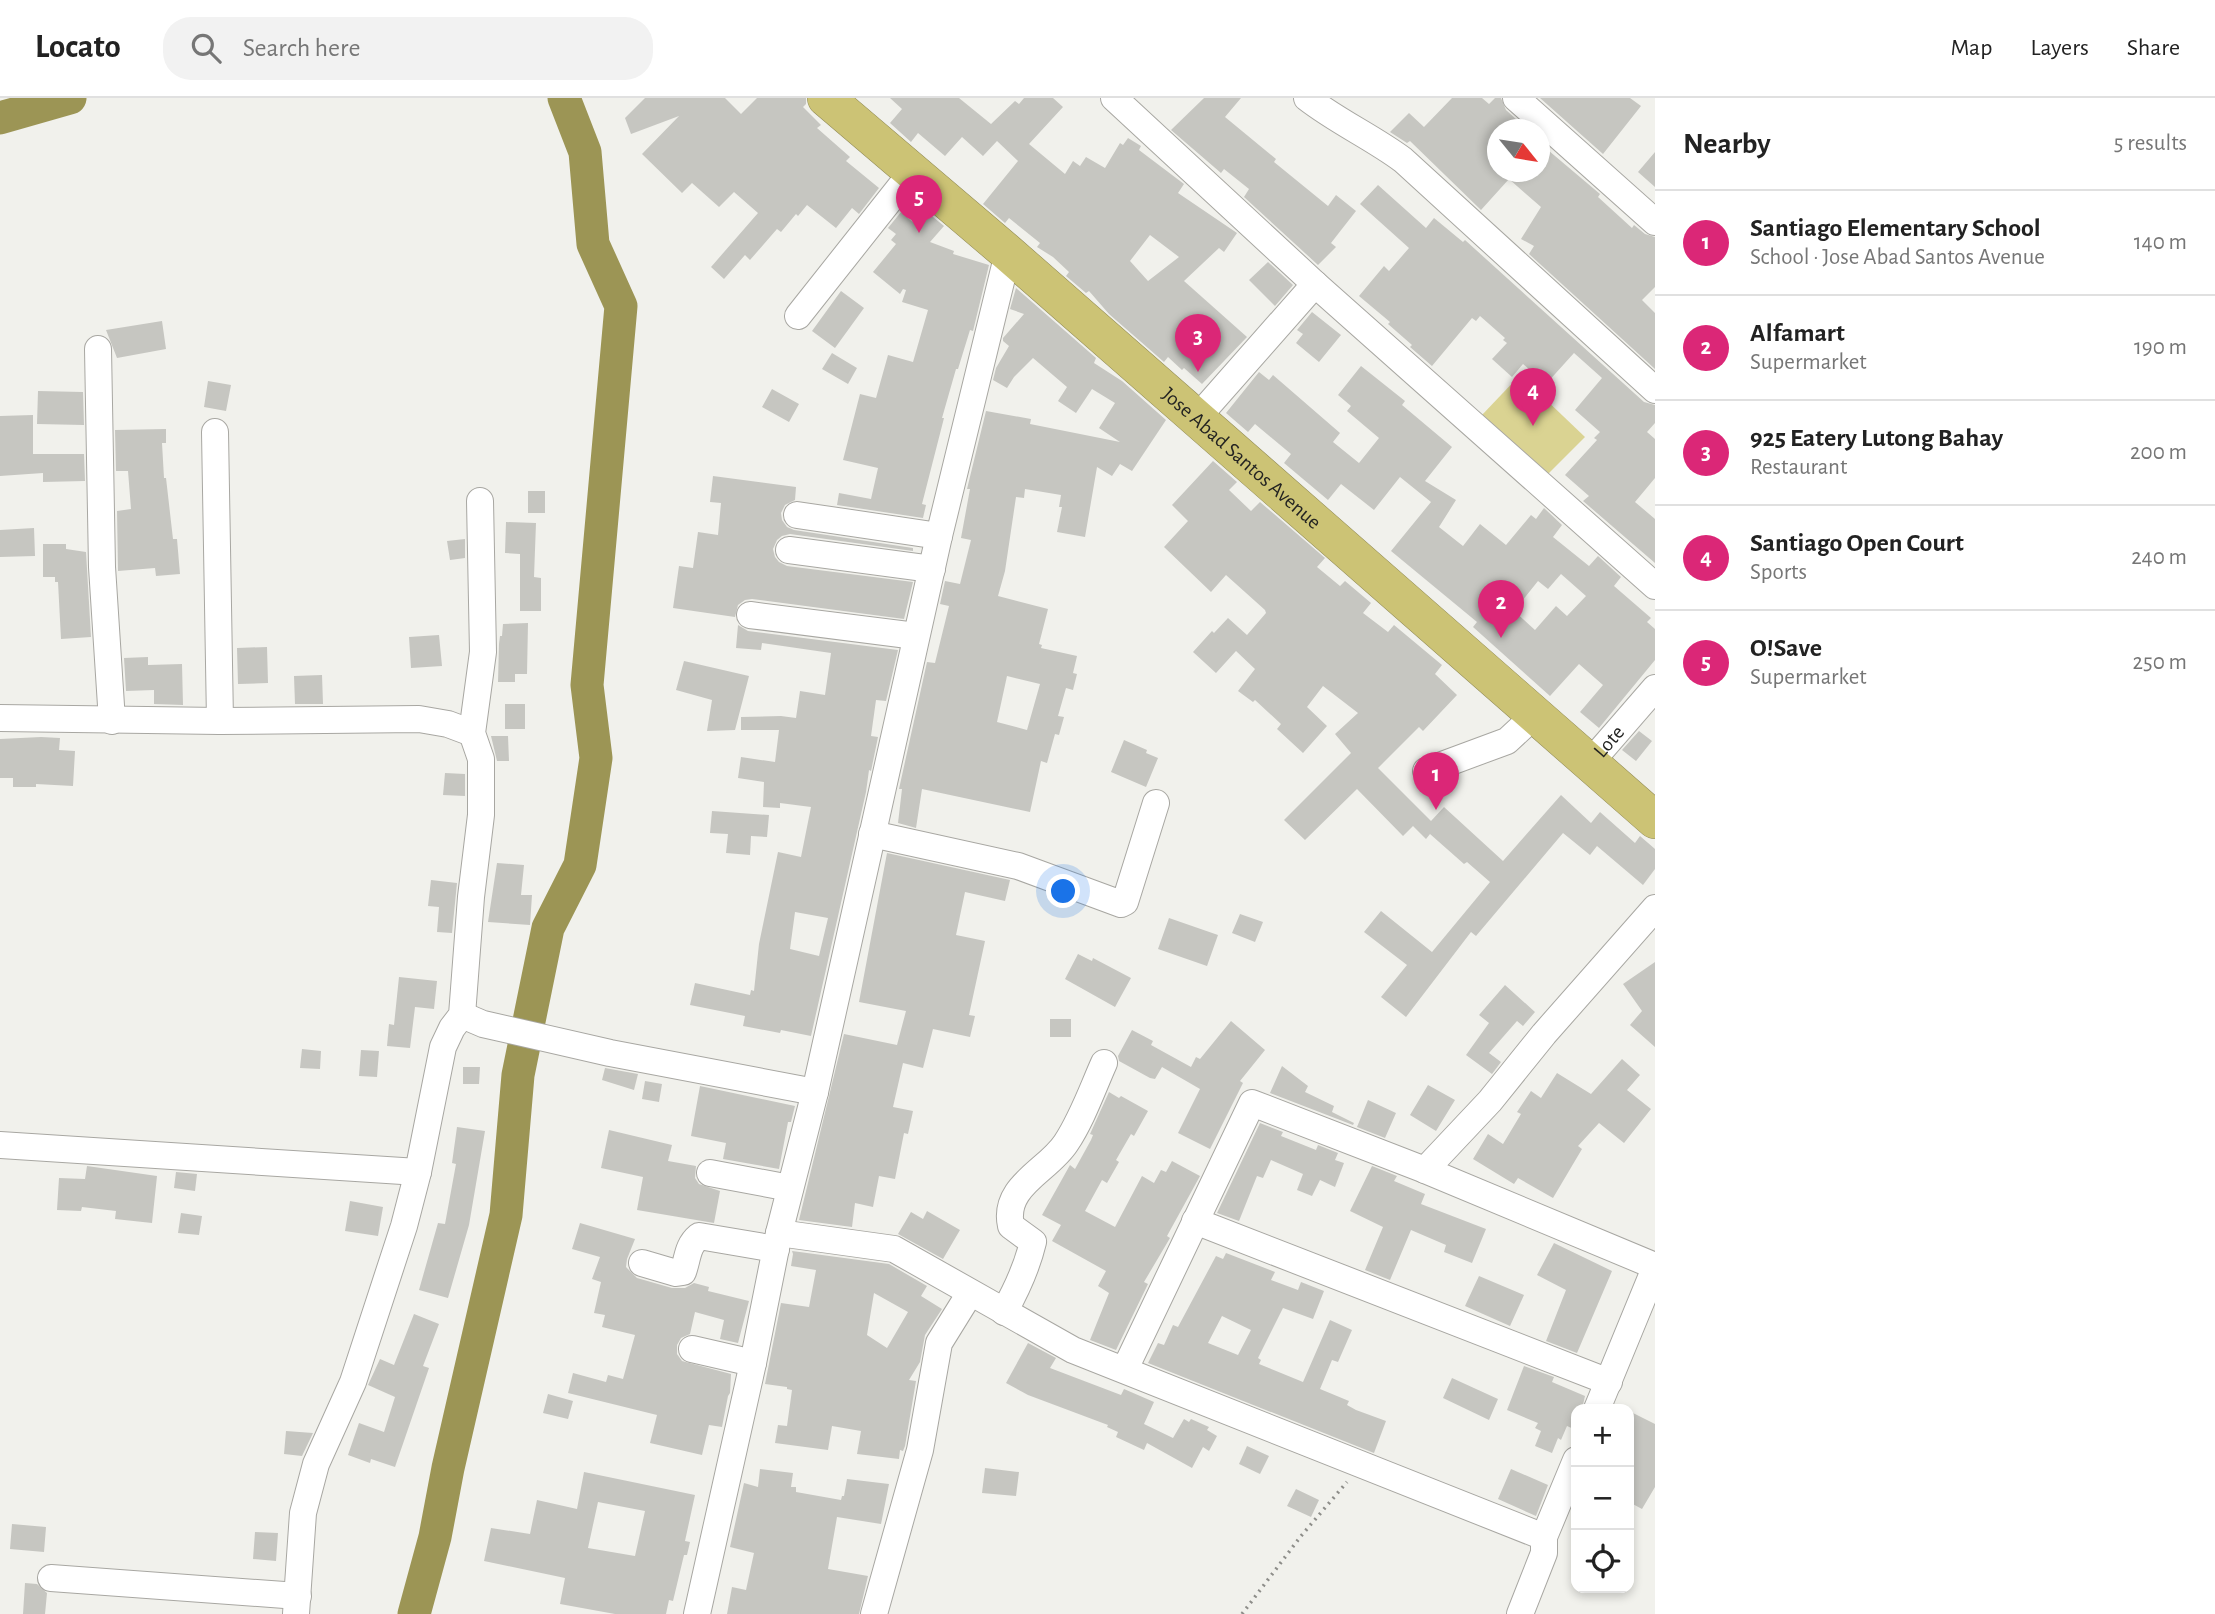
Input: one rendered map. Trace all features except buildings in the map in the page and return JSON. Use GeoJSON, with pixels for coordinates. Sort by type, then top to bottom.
{"type":"FeatureCollection","features":[{"type":"Feature","properties":{"kind":"highway","name":"Jose Abad Santos Avenue"},"geometry":{"type":"LineString","coordinates":[[826,98],[1008,253],[1655,820]]}},
{"type":"Feature","properties":{"kind":"street"},"geometry":{"type":"LineString","coordinates":[[1114,98],[1315,284],[1655,586]]}},
{"type":"Feature","properties":{"kind":"street"},"geometry":{"type":"LineString","coordinates":[[1307,98],[1332,118],[1403,160],[1655,390]]}},
{"type":"Feature","properties":{"kind":"street"},"geometry":{"type":"LineString","coordinates":[[1516,98],[1655,222]]}},
{"type":"Feature","properties":{"kind":"street"},"geometry":{"type":"LineString","coordinates":[[798,316],[912,172]]}},
{"type":"Feature","properties":{"kind":"street"},"geometry":{"type":"LineString","coordinates":[[697,1614],[778,1241],[916,636],[1008,253]]}},
{"type":"Feature","properties":{"kind":"street"},"geometry":{"type":"LineString","coordinates":[[1196,419],[1315,284]]}},
{"type":"Feature","properties":{"kind":"street"},"geometry":{"type":"LineString","coordinates":[[98,349],[102,553],[112,721]]}},
{"type":"Feature","properties":{"kind":"street"},"geometry":{"type":"LineString","coordinates":[[215,432],[220,721]]}},
{"type":"Feature","properties":{"kind":"street"},"geometry":{"type":"LineString","coordinates":[[51,1578],[297,1605],[303,1513],[316,1464],[354,1382],[404,1226],[418,1172],[443,1047],[462,1015],[481,803],[481,759],[472,733],[483,652],[480,502]]}},
{"type":"Feature","properties":{"kind":"street"},"geometry":{"type":"LineString","coordinates":[[797,515],[939,536]]}},
{"type":"Feature","properties":{"kind":"street"},"geometry":{"type":"LineString","coordinates":[[789,550],[932,569]]}},
{"type":"Feature","properties":{"kind":"street"},"geometry":{"type":"LineString","coordinates":[[750,615],[916,636]]}},
{"type":"Feature","properties":{"kind":"street","name":"Lote"},"geometry":{"type":"LineString","coordinates":[[1589,764],[1655,688]]}},
{"type":"Feature","properties":{"kind":"street"},"geometry":{"type":"LineString","coordinates":[[1426,771],[1507,741],[1534,716]]}},
{"type":"Feature","properties":{"kind":"street"},"geometry":{"type":"LineString","coordinates":[[0,718],[112,721],[419,719],[448,724],[472,733]]}},
{"type":"Feature","properties":{"kind":"street"},"geometry":{"type":"LineString","coordinates":[[872,834],[984,856],[1121,904],[1125,902],[1156,803]]}},
{"type":"Feature","properties":{"kind":"street"},"geometry":{"type":"LineString","coordinates":[[1425,1170],[1490,1101],[1552,1024],[1655,908]]}},
{"type":"Feature","properties":{"kind":"street"},"geometry":{"type":"LineString","coordinates":[[462,1015],[483,1024],[556,1041],[814,1092]]}},
{"type":"Feature","properties":{"kind":"street"},"geometry":{"type":"LineString","coordinates":[[1004,1311],[1016,1292],[1029,1259],[1032,1242],[1011,1226],[1011,1205],[1021,1186],[1052,1161],[1065,1145],[1076,1127],[1104,1063]]}},
{"type":"Feature","properties":{"kind":"street"},"geometry":{"type":"LineString","coordinates":[[1125,1369],[1252,1102],[1425,1170],[1655,1267],[1600,1404]]}},
{"type":"Feature","properties":{"kind":"street"},"geometry":{"type":"LineString","coordinates":[[0,1145],[418,1172]]}},
{"type":"Feature","properties":{"kind":"street"},"geometry":{"type":"LineString","coordinates":[[710,1173],[790,1188]]}},
{"type":"Feature","properties":{"kind":"street"},"geometry":{"type":"LineString","coordinates":[[1195,1221],[1609,1382]]}},
{"type":"Feature","properties":{"kind":"street"},"geometry":{"type":"LineString","coordinates":[[642,1264],[676,1273],[683,1272],[688,1249],[699,1236],[894,1249],[1073,1350],[1544,1537]]}},
{"type":"Feature","properties":{"kind":"street"},"geometry":{"type":"LineString","coordinates":[[874,1614],[920,1450],[939,1343],[970,1293]]}},
{"type":"Feature","properties":{"kind":"street"},"geometry":{"type":"LineString","coordinates":[[692,1349],[753,1363]]}},
{"type":"Feature","properties":{"kind":"street"},"geometry":{"type":"LineString","coordinates":[[1520,1614],[1544,1553],[1544,1537],[1573,1467]]}},
{"type":"Feature","properties":{"kind":"path"},"geometry":{"type":"LineString","coordinates":[[1242,1614],[1294,1545],[1361,1464]]}},
{"type":"Feature","properties":{"kind":"shaded area"},"geometry":{"type":"Polygon","coordinates":[[[1520,375],[1585,437],[1546,476],[1482,415],[1520,375]]]}},
{"type":"Feature","properties":{"kind":"waterway"},"geometry":{"type":"LineString","coordinates":[[0,118],[70,98]]}},
{"type":"Feature","properties":{"kind":"waterway"},"geometry":{"type":"LineString","coordinates":[[414,1614],[435,1537],[448,1468],[506,1215],[518,1075],[548,928],[580,865],[596,758],[587,685],[621,306],[593,244],[585,152],[564,98]]}},
{"type":"Feature","properties":{"kind":"place","name":"O!Save"},"geometry":{"type":"Point","coordinates":[919,233]}},
{"type":"Feature","properties":{"kind":"place","name":"925 Eatery Lutong Bahay"},"geometry":{"type":"Point","coordinates":[1198,372]}},
{"type":"Feature","properties":{"kind":"place","name":"Santiago Open Court"},"geometry":{"type":"Point","coordinates":[1533,426]}},
{"type":"Feature","properties":{"kind":"place","name":"Alfamart"},"geometry":{"type":"Point","coordinates":[1501,638]}},
{"type":"Feature","properties":{"kind":"place","name":"Santiago Elementary School"},"geometry":{"type":"Point","coordinates":[1436,810]}}]}
